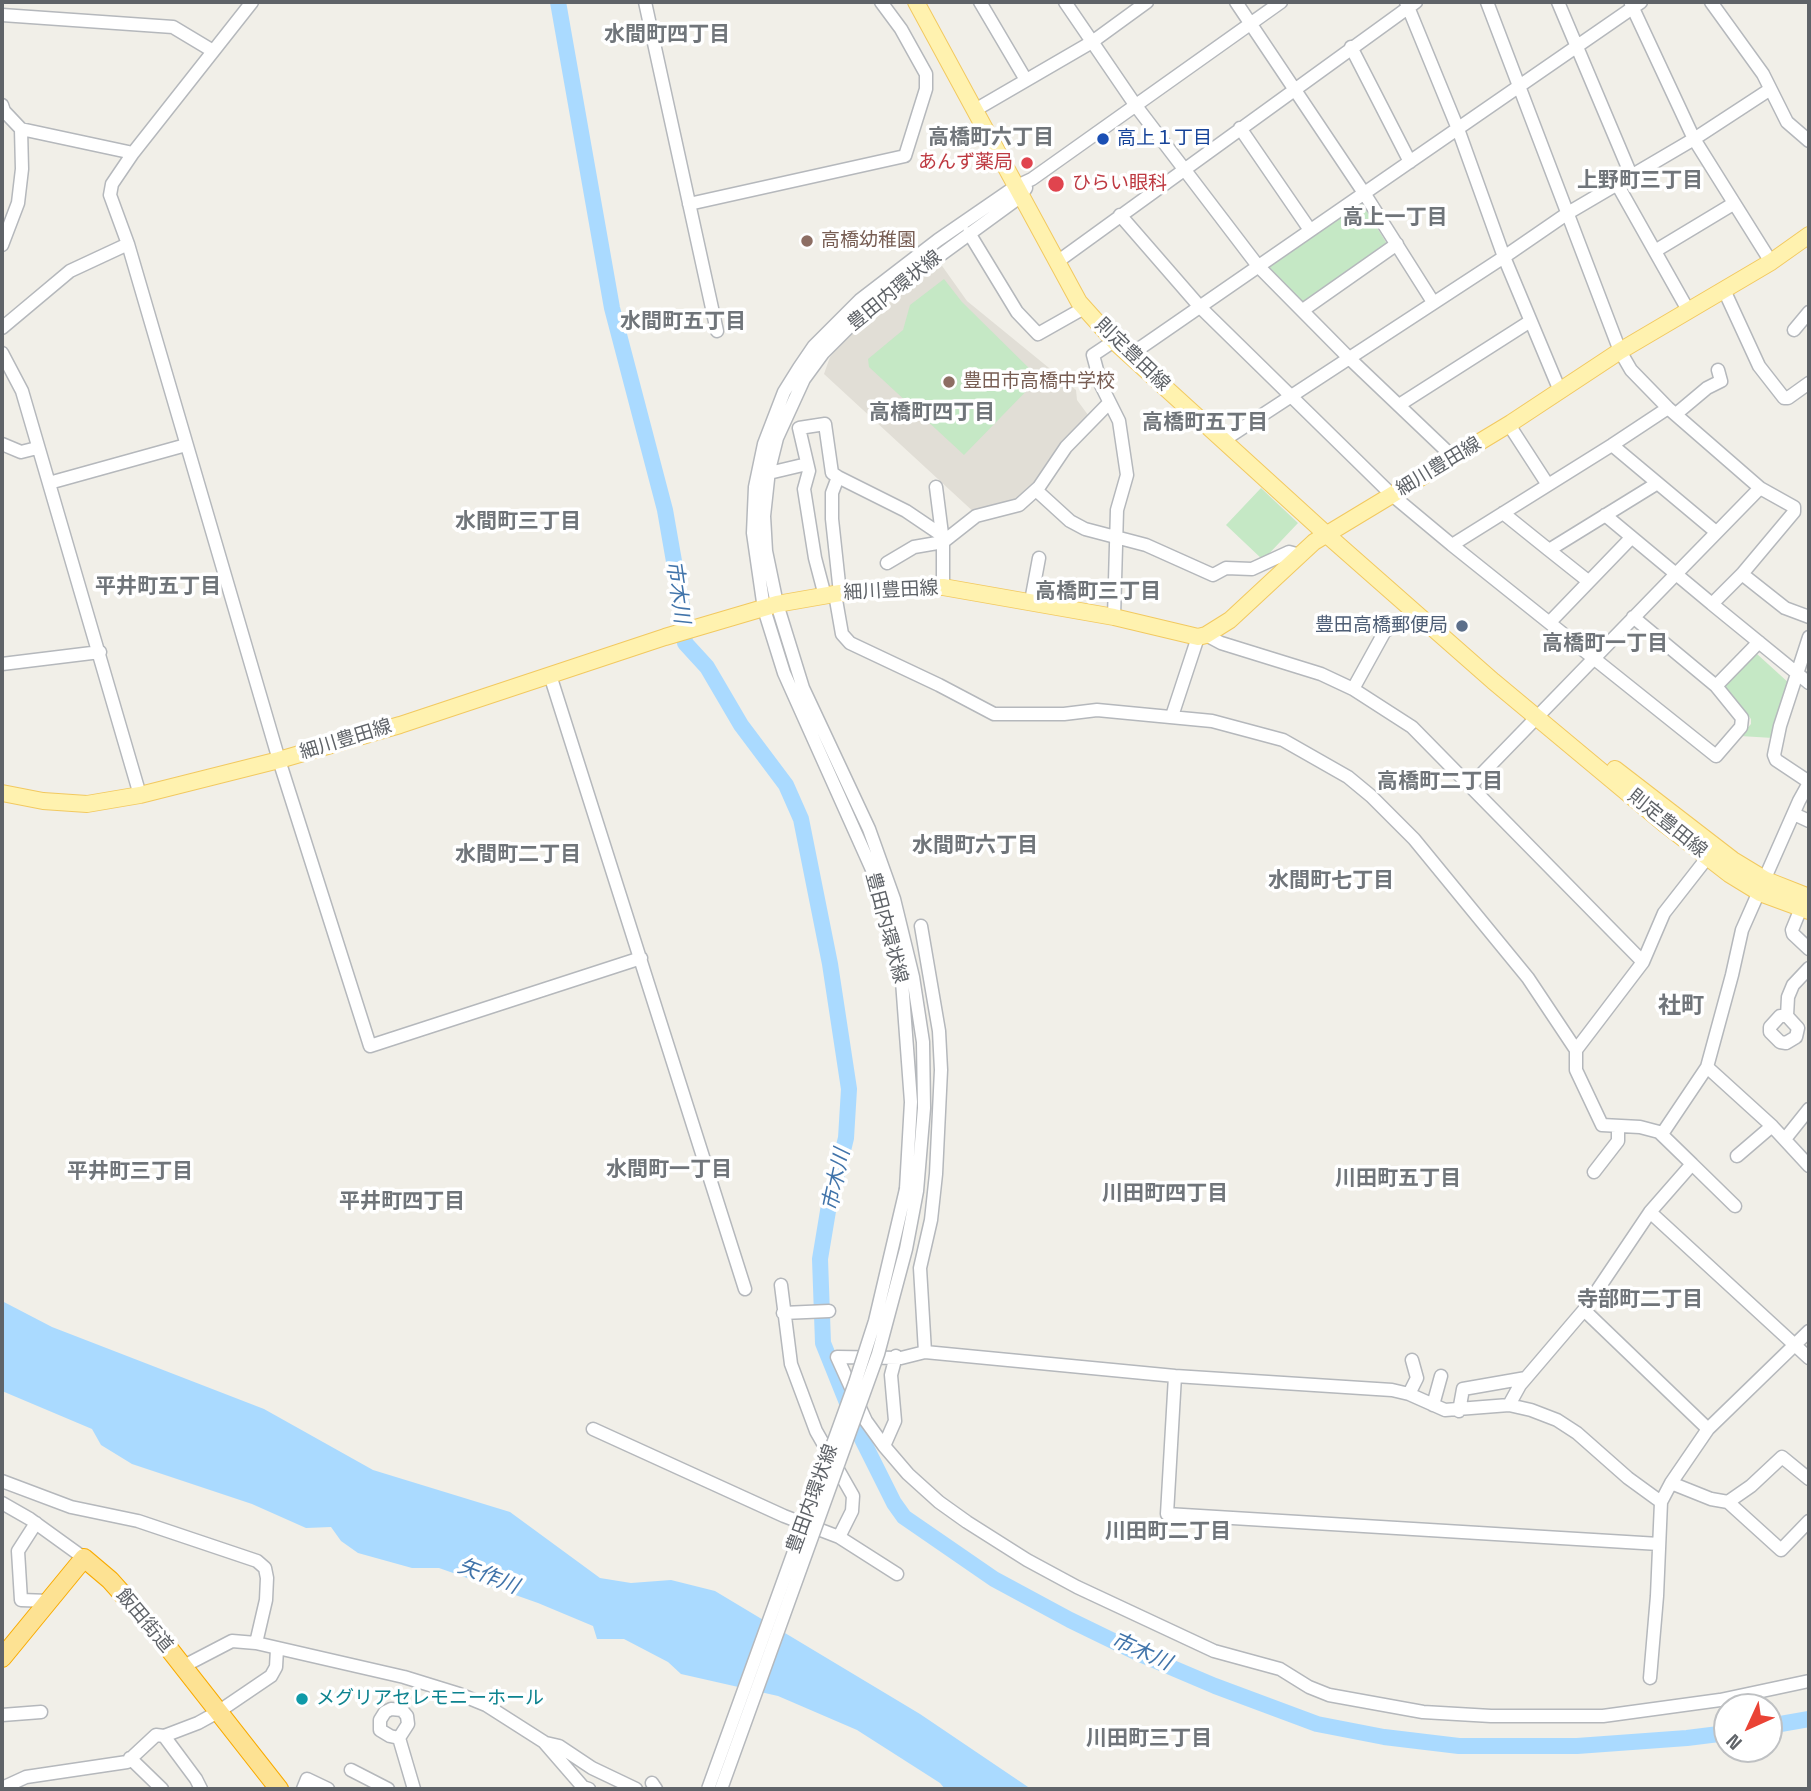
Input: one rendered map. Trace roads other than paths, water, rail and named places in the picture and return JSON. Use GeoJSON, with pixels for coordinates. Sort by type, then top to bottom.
{"type":"FeatureCollection","features":[{"type":"Feature","properties":{"kind":"highway"},"geometry":{"type":"LineString","coordinates":[[2,1658],[84,1559]]}},
{"type":"Feature","properties":{"kind":"highway","name":"飯田街道"},"geometry":{"type":"LineString","coordinates":[[84,1559],[110,1580],[140,1614],[279,1789]]}},
{"type":"Feature","properties":{"kind":"main road","name":"則定豊田線"},"geometry":{"type":"LineString","coordinates":[[922,4],[1017,192],[1084,308],[1114,341],[1417,614],[1707,858],[1807,905]]}},
{"type":"Feature","properties":{"kind":"main road","name":"細川豊田線"},"geometry":{"type":"LineString","coordinates":[[2,792],[43,801],[88,804],[140,794],[279,760],[400,724],[699,627],[770,607],[833,594],[899,587],[943,587],[1031,601],[1202,636],[1230,620],[1326,534],[1511,423],[1620,351],[1807,241]]}},
{"type":"Feature","properties":{"kind":"main road","name":"則定豊田線"},"geometry":{"type":"LineString","coordinates":[[1537,717],[1620,773],[1763,886]]}},
{"type":"Feature","properties":{"kind":"street"},"geometry":{"type":"LineString","coordinates":[[252,2],[133,153],[112,184],[110,195],[128,244],[279,760],[370,1046],[641,958]]}},
{"type":"Feature","properties":{"kind":"street"},"geometry":{"type":"LineString","coordinates":[[645,2],[717,331]]}},
{"type":"Feature","properties":{"kind":"street"},"geometry":{"type":"LineString","coordinates":[[689,204],[905,156],[926,89],[926,74],[896,22],[881,2]]}},
{"type":"Feature","properties":{"kind":"street"},"geometry":{"type":"LineString","coordinates":[[980,2],[1026,80]]}},
{"type":"Feature","properties":{"kind":"street"},"geometry":{"type":"LineString","coordinates":[[1065,2],[1136,106],[1258,266],[1454,458]]}},
{"type":"Feature","properties":{"kind":"street"},"geometry":{"type":"LineString","coordinates":[[1236,2],[1364,193],[1433,302]]}},
{"type":"Feature","properties":{"kind":"street","name":"豊田内環状線"},"geometry":{"type":"LineString","coordinates":[[770,607],[764,534],[769,473],[777,438],[788,409],[804,379],[824,353],[868,308],[969,233],[1032,179],[1281,2]]}},
{"type":"Feature","properties":{"kind":"street"},"geometry":{"type":"LineString","coordinates":[[1487,2],[1620,351],[1631,370],[1672,411],[1760,488],[1794,507],[1794,512],[1742,574],[1712,604]]}},
{"type":"Feature","properties":{"kind":"street"},"geometry":{"type":"LineString","coordinates":[[1558,2],[1631,175]]}},
{"type":"Feature","properties":{"kind":"street"},"geometry":{"type":"LineString","coordinates":[[1711,2],[1763,74],[1787,122],[1809,141]]}},
{"type":"Feature","properties":{"kind":"street"},"geometry":{"type":"LineString","coordinates":[[975,110],[1093,42],[1144,3]]}},
{"type":"Feature","properties":{"kind":"street"},"geometry":{"type":"LineString","coordinates":[[1057,262],[1410,3],[1504,257],[1559,391]]}},
{"type":"Feature","properties":{"kind":"street"},"geometry":{"type":"LineString","coordinates":[[1130,355],[1458,130],[1635,4],[1693,139],[1771,262]]}},
{"type":"Feature","properties":{"kind":"street"},"geometry":{"type":"LineString","coordinates":[[2,15],[173,27],[213,51]]}},
{"type":"Feature","properties":{"kind":"street"},"geometry":{"type":"LineString","coordinates":[[1351,47],[1410,162]]}},
{"type":"Feature","properties":{"kind":"street"},"geometry":{"type":"LineString","coordinates":[[1224,440],[1568,213],[1693,139],[1769,90]]}},
{"type":"Feature","properties":{"kind":"street"},"geometry":{"type":"LineString","coordinates":[[2,105],[4,111],[21,129],[133,153]]}},
{"type":"Feature","properties":{"kind":"street"},"geometry":{"type":"LineString","coordinates":[[1240,128],[1310,230]]}},
{"type":"Feature","properties":{"kind":"street"},"geometry":{"type":"LineString","coordinates":[[2,245],[18,203],[22,169],[21,129]]}},
{"type":"Feature","properties":{"kind":"street"},"geometry":{"type":"LineString","coordinates":[[1617,184],[1688,310]]}},
{"type":"Feature","properties":{"kind":"street","name":"豊田内環状線"},"geometry":{"type":"LineString","coordinates":[[721,1789],[878,1354],[906,1249],[911,1190],[924,1108],[923,1042],[913,977],[894,899],[869,829],[803,688],[770,607],[753,533],[755,487],[764,444],[773,418],[789,384],[814,346],[860,300],[938,240],[1017,192]]}},
{"type":"Feature","properties":{"kind":"street"},"geometry":{"type":"LineString","coordinates":[[1655,251],[1733,204]]}},
{"type":"Feature","properties":{"kind":"street"},"geometry":{"type":"LineString","coordinates":[[1120,215],[1200,307],[1392,495],[1716,756],[1743,723],[1742,718],[1716,686],[1633,617]]}},
{"type":"Feature","properties":{"kind":"street"},"geometry":{"type":"LineString","coordinates":[[969,233],[1017,312],[1038,334],[1084,308]]}},
{"type":"Feature","properties":{"kind":"street"},"geometry":{"type":"LineString","coordinates":[[2,328],[70,271],[128,244]]}},
{"type":"Feature","properties":{"kind":"street"},"geometry":{"type":"LineString","coordinates":[[1303,310],[1397,244]]}},
{"type":"Feature","properties":{"kind":"street"},"geometry":{"type":"LineString","coordinates":[[1724,290],[1759,366],[1784,398],[1807,387]]}},
{"type":"Feature","properties":{"kind":"street"},"geometry":{"type":"LineString","coordinates":[[1794,330],[1809,312]]}},
{"type":"Feature","properties":{"kind":"street"},"geometry":{"type":"LineString","coordinates":[[1399,405],[1530,322]]}},
{"type":"Feature","properties":{"kind":"street"},"geometry":{"type":"LineString","coordinates":[[1114,341],[1093,355],[1101,385],[1119,421],[1127,475],[1117,510],[1114,617]]}},
{"type":"Feature","properties":{"kind":"street"},"geometry":{"type":"LineString","coordinates":[[2,353],[22,391],[140,794]]}},
{"type":"Feature","properties":{"kind":"street"},"geometry":{"type":"LineString","coordinates":[[1452,545],[1721,381],[1717,370]]}},
{"type":"Feature","properties":{"kind":"street"},"geometry":{"type":"LineString","coordinates":[[887,563],[914,547],[943,539],[974,517],[1012,508],[1036,490],[1066,447],[1109,403]]}},
{"type":"Feature","properties":{"kind":"street"},"geometry":{"type":"LineString","coordinates":[[1511,423],[1548,485]]}},
{"type":"Feature","properties":{"kind":"street"},"geometry":{"type":"LineString","coordinates":[[833,594],[815,558],[804,489],[808,471],[799,429],[825,424],[832,473],[906,511],[943,539]]}},
{"type":"Feature","properties":{"kind":"street"},"geometry":{"type":"LineString","coordinates":[[2,444],[21,452],[37,447]]}},
{"type":"Feature","properties":{"kind":"street"},"geometry":{"type":"LineString","coordinates":[[50,483],[186,445]]}},
{"type":"Feature","properties":{"kind":"street"},"geometry":{"type":"LineString","coordinates":[[1612,445],[1717,532]]}},
{"type":"Feature","properties":{"kind":"street"},"geometry":{"type":"LineString","coordinates":[[769,473],[807,464]]}},
{"type":"Feature","properties":{"kind":"street"},"geometry":{"type":"LineString","coordinates":[[838,477],[832,493],[833,594],[842,634],[850,643],[994,714],[1064,714],[1097,710],[1172,716],[1225,724],[1283,740],[1348,777],[1414,839],[1528,978],[1576,1050],[1576,1070],[1602,1125],[1640,1126],[1662,1134],[1735,1206]]}},
{"type":"Feature","properties":{"kind":"street"},"geometry":{"type":"LineString","coordinates":[[1549,550],[1656,484]]}},
{"type":"Feature","properties":{"kind":"street"},"geometry":{"type":"LineString","coordinates":[[936,487],[943,539],[943,587]]}},
{"type":"Feature","properties":{"kind":"street"},"geometry":{"type":"LineString","coordinates":[[1471,785],[1760,488]]}},
{"type":"Feature","properties":{"kind":"street"},"geometry":{"type":"LineString","coordinates":[[1036,490],[1070,521],[1084,529],[1146,545],[1213,575],[1226,568],[1252,569],[1289,552],[1300,555]]}},
{"type":"Feature","properties":{"kind":"street"},"geometry":{"type":"LineString","coordinates":[[1503,513],[1588,581]]}},
{"type":"Feature","properties":{"kind":"street"},"geometry":{"type":"LineString","coordinates":[[1605,515],[1809,683]]}},
{"type":"Feature","properties":{"kind":"street"},"geometry":{"type":"LineString","coordinates":[[1550,622],[1631,538]]}},
{"type":"Feature","properties":{"kind":"street"},"geometry":{"type":"LineString","coordinates":[[1031,601],[1039,558]]}},
{"type":"Feature","properties":{"kind":"street"},"geometry":{"type":"LineString","coordinates":[[1742,574],[1785,608],[1809,617]]}},
{"type":"Feature","properties":{"kind":"street"},"geometry":{"type":"LineString","coordinates":[[1353,690],[1385,631],[1417,614]]}},
{"type":"Feature","properties":{"kind":"street"},"geometry":{"type":"LineString","coordinates":[[1172,716],[1202,636],[1321,674],[1353,690],[1412,727],[1643,962]]}},
{"type":"Feature","properties":{"kind":"street"},"geometry":{"type":"LineString","coordinates":[[1662,1134],[1707,1067],[1742,929],[1809,783],[1776,760],[1774,755],[1780,726],[1809,636]]}},
{"type":"Feature","properties":{"kind":"street"},"geometry":{"type":"LineString","coordinates":[[1716,686],[1759,642]]}},
{"type":"Feature","properties":{"kind":"street"},"geometry":{"type":"LineString","coordinates":[[2,664],[100,652]]}},
{"type":"Feature","properties":{"kind":"street"},"geometry":{"type":"LineString","coordinates":[[550,675],[745,1289]]}},
{"type":"Feature","properties":{"kind":"street"},"geometry":{"type":"LineString","coordinates":[[1794,814],[1809,821]]}},
{"type":"Feature","properties":{"kind":"street"},"geometry":{"type":"LineString","coordinates":[[1576,1050],[1643,962],[1664,913],[1707,858]]}},
{"type":"Feature","properties":{"kind":"street"},"geometry":{"type":"LineString","coordinates":[[1807,905],[1792,930],[1809,949]]}},
{"type":"Feature","properties":{"kind":"street"},"geometry":{"type":"LineString","coordinates":[[921,926],[939,1031],[941,1070],[936,1174],[931,1220],[920,1268],[925,1352]]}},
{"type":"Feature","properties":{"kind":"street"},"geometry":{"type":"LineString","coordinates":[[1787,1016],[1791,989],[1809,968]]}},
{"type":"Feature","properties":{"kind":"street"},"geometry":{"type":"LineString","coordinates":[[1707,1067],[1772,1126],[1809,1166]]}},
{"type":"Feature","properties":{"kind":"street"},"geometry":{"type":"LineString","coordinates":[[1785,1139],[1809,1109]]}},
{"type":"Feature","properties":{"kind":"street"},"geometry":{"type":"LineString","coordinates":[[1737,1156],[1772,1126]]}},
{"type":"Feature","properties":{"kind":"street"},"geometry":{"type":"LineString","coordinates":[[1594,1172],[1618,1141],[1618,1127]]}},
{"type":"Feature","properties":{"kind":"street"},"geometry":{"type":"LineString","coordinates":[[1509,1405],[1526,1378],[1584,1310],[1650,1212],[1692,1164]]}},
{"type":"Feature","properties":{"kind":"street","name":"豊田内環状線"},"geometry":{"type":"LineString","coordinates":[[708,1789],[855,1383],[911,1190]]}},
{"type":"Feature","properties":{"kind":"street"},"geometry":{"type":"LineString","coordinates":[[1650,1212],[1809,1358]]}},
{"type":"Feature","properties":{"kind":"street"},"geometry":{"type":"LineString","coordinates":[[781,1286],[791,1364],[816,1431],[853,1496],[852,1511],[839,1537]]}},
{"type":"Feature","properties":{"kind":"street"},"geometry":{"type":"LineString","coordinates":[[1584,1310],[1708,1429]]}},
{"type":"Feature","properties":{"kind":"street"},"geometry":{"type":"LineString","coordinates":[[783,1312],[829,1311]]}},
{"type":"Feature","properties":{"kind":"street"},"geometry":{"type":"LineString","coordinates":[[1650,1678],[1661,1502],[1708,1429],[1809,1331]]}},
{"type":"Feature","properties":{"kind":"street"},"geometry":{"type":"LineString","coordinates":[[1661,1502],[1628,1478],[1577,1433],[1557,1420],[1509,1405],[1445,1410],[1409,1394],[1367,1387],[1175,1376],[925,1352],[901,1358],[838,1357],[866,1420],[884,1446],[908,1474],[939,1502],[1027,1560],[1077,1587],[1202,1646],[1234,1658],[1280,1669],[1309,1687],[1329,1695],[1423,1712],[1491,1716],[1603,1716],[1720,1700],[1809,1681]]}},
{"type":"Feature","properties":{"kind":"street"},"geometry":{"type":"LineString","coordinates":[[884,1446],[895,1421],[891,1375],[895,1356]]}},
{"type":"Feature","properties":{"kind":"street"},"geometry":{"type":"LineString","coordinates":[[1409,1394],[1417,1378],[1412,1360]]}},
{"type":"Feature","properties":{"kind":"street"},"geometry":{"type":"LineString","coordinates":[[1175,1376],[1167,1514],[1659,1544]]}},
{"type":"Feature","properties":{"kind":"street"},"geometry":{"type":"LineString","coordinates":[[1433,1405],[1441,1376]]}},
{"type":"Feature","properties":{"kind":"street"},"geometry":{"type":"LineString","coordinates":[[1459,1410],[1463,1389],[1526,1378]]}},
{"type":"Feature","properties":{"kind":"street"},"geometry":{"type":"LineString","coordinates":[[593,1429],[784,1516],[839,1537],[897,1574]]}},
{"type":"Feature","properties":{"kind":"street"},"geometry":{"type":"LineString","coordinates":[[1728,1502],[1751,1486],[1782,1457],[1809,1479]]}},
{"type":"Feature","properties":{"kind":"street"},"geometry":{"type":"LineString","coordinates":[[2,1481],[71,1507],[138,1521],[257,1561],[265,1568],[267,1578],[266,1600],[256,1643]]}},
{"type":"Feature","properties":{"kind":"street"},"geometry":{"type":"LineString","coordinates":[[1671,1483],[1711,1499],[1728,1502],[1781,1550],[1809,1521]]}},
{"type":"Feature","properties":{"kind":"street"},"geometry":{"type":"LineString","coordinates":[[2,1503],[36,1523],[84,1559]]}},
{"type":"Feature","properties":{"kind":"street"},"geometry":{"type":"LineString","coordinates":[[36,1523],[18,1551],[21,1601],[49,1601]]}},
{"type":"Feature","properties":{"kind":"street"},"geometry":{"type":"LineString","coordinates":[[182,1667],[232,1641],[256,1643],[404,1677],[459,1694],[486,1706],[544,1742],[559,1746],[592,1768],[636,1789]]}},
{"type":"Feature","properties":{"kind":"street"},"geometry":{"type":"LineString","coordinates":[[2,1788],[26,1777],[127,1762],[156,1735],[164,1736],[218,1712],[271,1676],[276,1667],[277,1649]]}},
{"type":"Feature","properties":{"kind":"street"},"geometry":{"type":"LineString","coordinates":[[2,1715],[41,1712]]}},
{"type":"Feature","properties":{"kind":"street"},"geometry":{"type":"LineString","coordinates":[[164,1736],[201,1789]]}},
{"type":"Feature","properties":{"kind":"street"},"geometry":{"type":"LineString","coordinates":[[399,1738],[414,1789]]}},
{"type":"Feature","properties":{"kind":"street"},"geometry":{"type":"LineString","coordinates":[[544,1742],[584,1788]]}},
{"type":"Feature","properties":{"kind":"street"},"geometry":{"type":"LineString","coordinates":[[130,1758],[148,1783],[162,1789]]}},
{"type":"Feature","properties":{"kind":"street"},"geometry":{"type":"LineString","coordinates":[[351,1770],[388,1789]]}},
{"type":"Feature","properties":{"kind":"street"},"geometry":{"type":"LineString","coordinates":[[303,1789],[307,1779],[328,1789]]}},
{"type":"Feature","properties":{"kind":"water","name":"矢作川"},"geometry":{"type":"Polygon","coordinates":[[[2,1301],[52,1327],[264,1409],[373,1470],[510,1512],[600,1578],[631,1583],[671,1580],[715,1591],[920,1714],[1031,1789],[945,1789],[940,1783],[857,1730],[778,1696],[681,1674],[668,1662],[624,1639],[597,1639],[593,1626],[538,1603],[439,1568],[412,1568],[358,1553],[341,1541],[331,1527],[306,1528],[252,1504],[132,1464],[101,1445],[92,1429],[2,1391],[2,1301]]]}},
{"type":"Feature","properties":{"kind":"waterway","name":"市木川"},"geometry":{"type":"LineString","coordinates":[[558,2],[612,308],[665,510],[682,607],[685,643],[707,667],[741,725],[786,785],[801,819],[830,964],[849,1089],[846,1138],[828,1211],[820,1259],[823,1343],[860,1435],[894,1503],[904,1517],[994,1579],[1070,1620],[1215,1686],[1317,1724],[1384,1737],[1459,1746],[1577,1746],[1713,1735]]}},
{"type":"Feature","properties":{"kind":"waterway","name":"市木川"},"geometry":{"type":"LineString","coordinates":[[1783,1724],[1809,1719]]}},
{"type":"Feature","properties":{"kind":"place","name":"高上１丁目"},"geometry":{"type":"Point","coordinates":[1103,139]}},
{"type":"Feature","properties":{"kind":"place","name":"あんず薬局"},"geometry":{"type":"Point","coordinates":[1027,163]}},
{"type":"Feature","properties":{"kind":"place","name":"ひらい眼科"},"geometry":{"type":"Point","coordinates":[1056,184]}},
{"type":"Feature","properties":{"kind":"place","name":"高橋幼稚園"},"geometry":{"type":"Point","coordinates":[807,241]}},
{"type":"Feature","properties":{"kind":"place","name":"豊田市高橋中学校"},"geometry":{"type":"Point","coordinates":[949,382]}},
{"type":"Feature","properties":{"kind":"place","name":"豊田高橋郵便局"},"geometry":{"type":"Point","coordinates":[1462,626]}},
{"type":"Feature","properties":{"kind":"place","name":"メグリアセレモニーホール"},"geometry":{"type":"Point","coordinates":[302,1699]}},
{"type":"Feature","properties":{"kind":"district","name":"水間町四丁目"},"geometry":{"type":"Point","coordinates":[667,35]}},
{"type":"Feature","properties":{"kind":"district","name":"高橋町六丁目"},"geometry":{"type":"Point","coordinates":[991,138]}},
{"type":"Feature","properties":{"kind":"district","name":"上野町三丁目"},"geometry":{"type":"Point","coordinates":[1640,181]}},
{"type":"Feature","properties":{"kind":"district","name":"高上一丁目"},"geometry":{"type":"Point","coordinates":[1395,218]}},
{"type":"Feature","properties":{"kind":"district","name":"水間町五丁目"},"geometry":{"type":"Point","coordinates":[683,322]}},
{"type":"Feature","properties":{"kind":"district","name":"高橋町四丁目"},"geometry":{"type":"Point","coordinates":[932,413]}},
{"type":"Feature","properties":{"kind":"district","name":"高橋町五丁目"},"geometry":{"type":"Point","coordinates":[1205,423]}},
{"type":"Feature","properties":{"kind":"district","name":"水間町三丁目"},"geometry":{"type":"Point","coordinates":[518,522]}},
{"type":"Feature","properties":{"kind":"district","name":"平井町五丁目"},"geometry":{"type":"Point","coordinates":[158,587]}},
{"type":"Feature","properties":{"kind":"district","name":"高橋町三丁目"},"geometry":{"type":"Point","coordinates":[1098,592]}},
{"type":"Feature","properties":{"kind":"district","name":"高橋町一丁目"},"geometry":{"type":"Point","coordinates":[1605,644]}},
{"type":"Feature","properties":{"kind":"district","name":"高橋町二丁目"},"geometry":{"type":"Point","coordinates":[1440,782]}},
{"type":"Feature","properties":{"kind":"district","name":"水間町六丁目"},"geometry":{"type":"Point","coordinates":[975,846]}},
{"type":"Feature","properties":{"kind":"district","name":"水間町二丁目"},"geometry":{"type":"Point","coordinates":[518,855]}},
{"type":"Feature","properties":{"kind":"district","name":"水間町七丁目"},"geometry":{"type":"Point","coordinates":[1331,881]}},
{"type":"Feature","properties":{"kind":"district","name":"社町"},"geometry":{"type":"Point","coordinates":[1681,1007]}},
{"type":"Feature","properties":{"kind":"district","name":"水間町一丁目"},"geometry":{"type":"Point","coordinates":[669,1170]}},
{"type":"Feature","properties":{"kind":"district","name":"平井町三丁目"},"geometry":{"type":"Point","coordinates":[130,1172]}},
{"type":"Feature","properties":{"kind":"district","name":"川田町五丁目"},"geometry":{"type":"Point","coordinates":[1398,1179]}},
{"type":"Feature","properties":{"kind":"district","name":"川田町四丁目"},"geometry":{"type":"Point","coordinates":[1165,1194]}},
{"type":"Feature","properties":{"kind":"district","name":"平井町四丁目"},"geometry":{"type":"Point","coordinates":[402,1202]}},
{"type":"Feature","properties":{"kind":"district","name":"寺部町二丁目"},"geometry":{"type":"Point","coordinates":[1640,1300]}},
{"type":"Feature","properties":{"kind":"district","name":"川田町二丁目"},"geometry":{"type":"Point","coordinates":[1168,1532]}},
{"type":"Feature","properties":{"kind":"district","name":"川田町三丁目"},"geometry":{"type":"Point","coordinates":[1149,1739]}}]}
